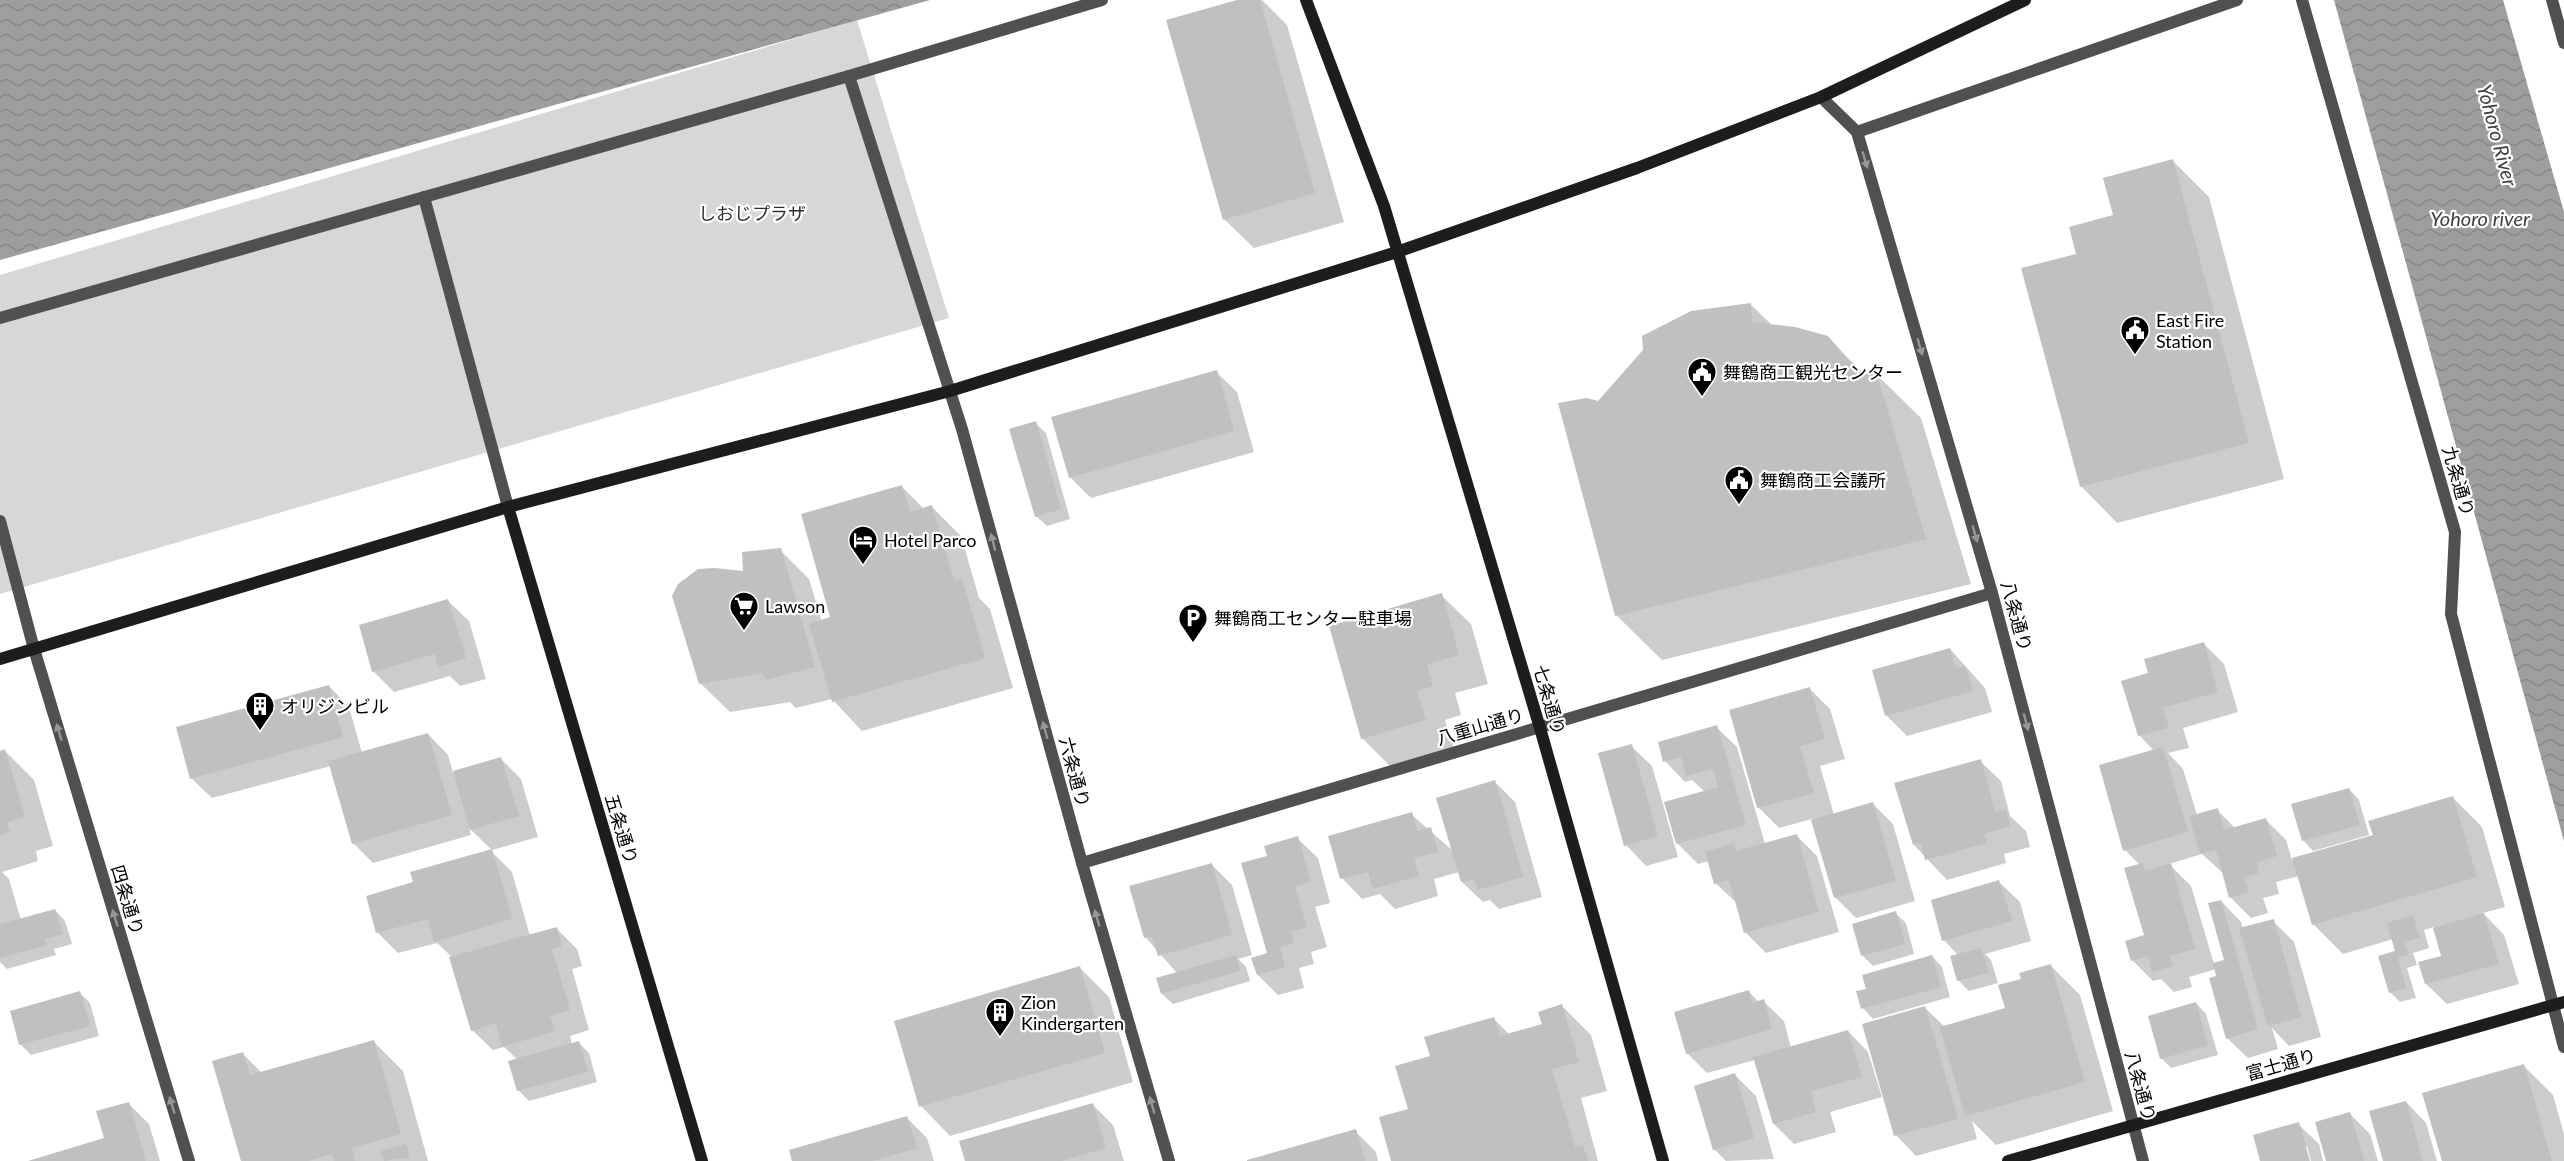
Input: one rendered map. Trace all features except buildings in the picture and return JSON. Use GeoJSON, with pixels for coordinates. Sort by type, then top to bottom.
{"type":"FeatureCollection","features":[{"type":"Feature","properties":{"kind":"street"},"geometry":{"type":"LineString","coordinates":[[0,318],[849,75],[1102,0]]}},
{"type":"Feature","properties":{"kind":"street","name":"七条通り"},"geometry":{"type":"LineString","coordinates":[[1306,0],[1384,206],[1539,728],[1663,1161]]}},
{"type":"Feature","properties":{"kind":"street"},"geometry":{"type":"LineString","coordinates":[[0,659],[508,507],[950,391],[1397,252],[1637,168],[1821,97],[2025,0]]}},
{"type":"Feature","properties":{"kind":"street"},"geometry":{"type":"LineString","coordinates":[[1857,132],[2237,0]]}},
{"type":"Feature","properties":{"kind":"street","name":"九条通り"},"geometry":{"type":"LineString","coordinates":[[2302,0],[2455,532],[2451,614],[2558,1004],[2564,1047]]}},
{"type":"Feature","properties":{"kind":"street"},"geometry":{"type":"LineString","coordinates":[[2552,0],[2564,43]]}},
{"type":"Feature","properties":{"kind":"street","name":"六条通り"},"geometry":{"type":"LineString","coordinates":[[849,75],[950,391],[1082,863],[1169,1161]]}},
{"type":"Feature","properties":{"kind":"street","name":"八条通り"},"geometry":{"type":"LineString","coordinates":[[1821,97],[1857,132],[1992,592],[2143,1161]]}},
{"type":"Feature","properties":{"kind":"street"},"geometry":{"type":"LineString","coordinates":[[424,197],[508,507]]}},
{"type":"Feature","properties":{"kind":"street","name":"五条通り"},"geometry":{"type":"LineString","coordinates":[[508,507],[702,1161]]}},
{"type":"Feature","properties":{"kind":"street","name":"四条通り"},"geometry":{"type":"LineString","coordinates":[[0,521],[34,649],[189,1161]]}},
{"type":"Feature","properties":{"kind":"street","name":"八重山通り"},"geometry":{"type":"LineString","coordinates":[[1082,863],[1992,592]]}},
{"type":"Feature","properties":{"kind":"street","name":"富士通り"},"geometry":{"type":"LineString","coordinates":[[2008,1161],[2558,1004]]}},
{"type":"Feature","properties":{"kind":"green space","name":"しおじプラザ"},"geometry":{"type":"Polygon","coordinates":[[[857,20],[949,318],[0,594],[0,275],[857,20]]]}},
{"type":"Feature","properties":{"kind":"water"},"geometry":{"type":"Polygon","coordinates":[[[0,0],[930,0],[0,260],[0,0]]]}},
{"type":"Feature","properties":{"kind":"water","name":"Yohoro river"},"geometry":{"type":"Polygon","coordinates":[[[2334,0],[2503,0],[2564,212],[2564,841],[2334,0]]]}},
{"type":"Feature","properties":{"kind":"place","name":"East Fire Station"},"geometry":{"type":"Point","coordinates":[2135,356]}},
{"type":"Feature","properties":{"kind":"place","name":"舞鶴商工観光センター"},"geometry":{"type":"Point","coordinates":[1702,398]}},
{"type":"Feature","properties":{"kind":"place","name":"舞鶴商工会議所"},"geometry":{"type":"Point","coordinates":[1739,506]}},
{"type":"Feature","properties":{"kind":"place","name":"Hotel Parco"},"geometry":{"type":"Point","coordinates":[863,566]}},
{"type":"Feature","properties":{"kind":"place","name":"Lawson"},"geometry":{"type":"Point","coordinates":[744,632]}},
{"type":"Feature","properties":{"kind":"place","name":"舞鶴商工センター駐車場"},"geometry":{"type":"Point","coordinates":[1193,644]}},
{"type":"Feature","properties":{"kind":"place","name":"オリジンビル"},"geometry":{"type":"Point","coordinates":[260,732]}},
{"type":"Feature","properties":{"kind":"place","name":"Zion Kindergarten"},"geometry":{"type":"Point","coordinates":[1000,1038]}},
{"type":"Feature","properties":{"kind":"water label","name":"Yohoro River"},"geometry":{"type":"Point","coordinates":[2498,135]}}]}
